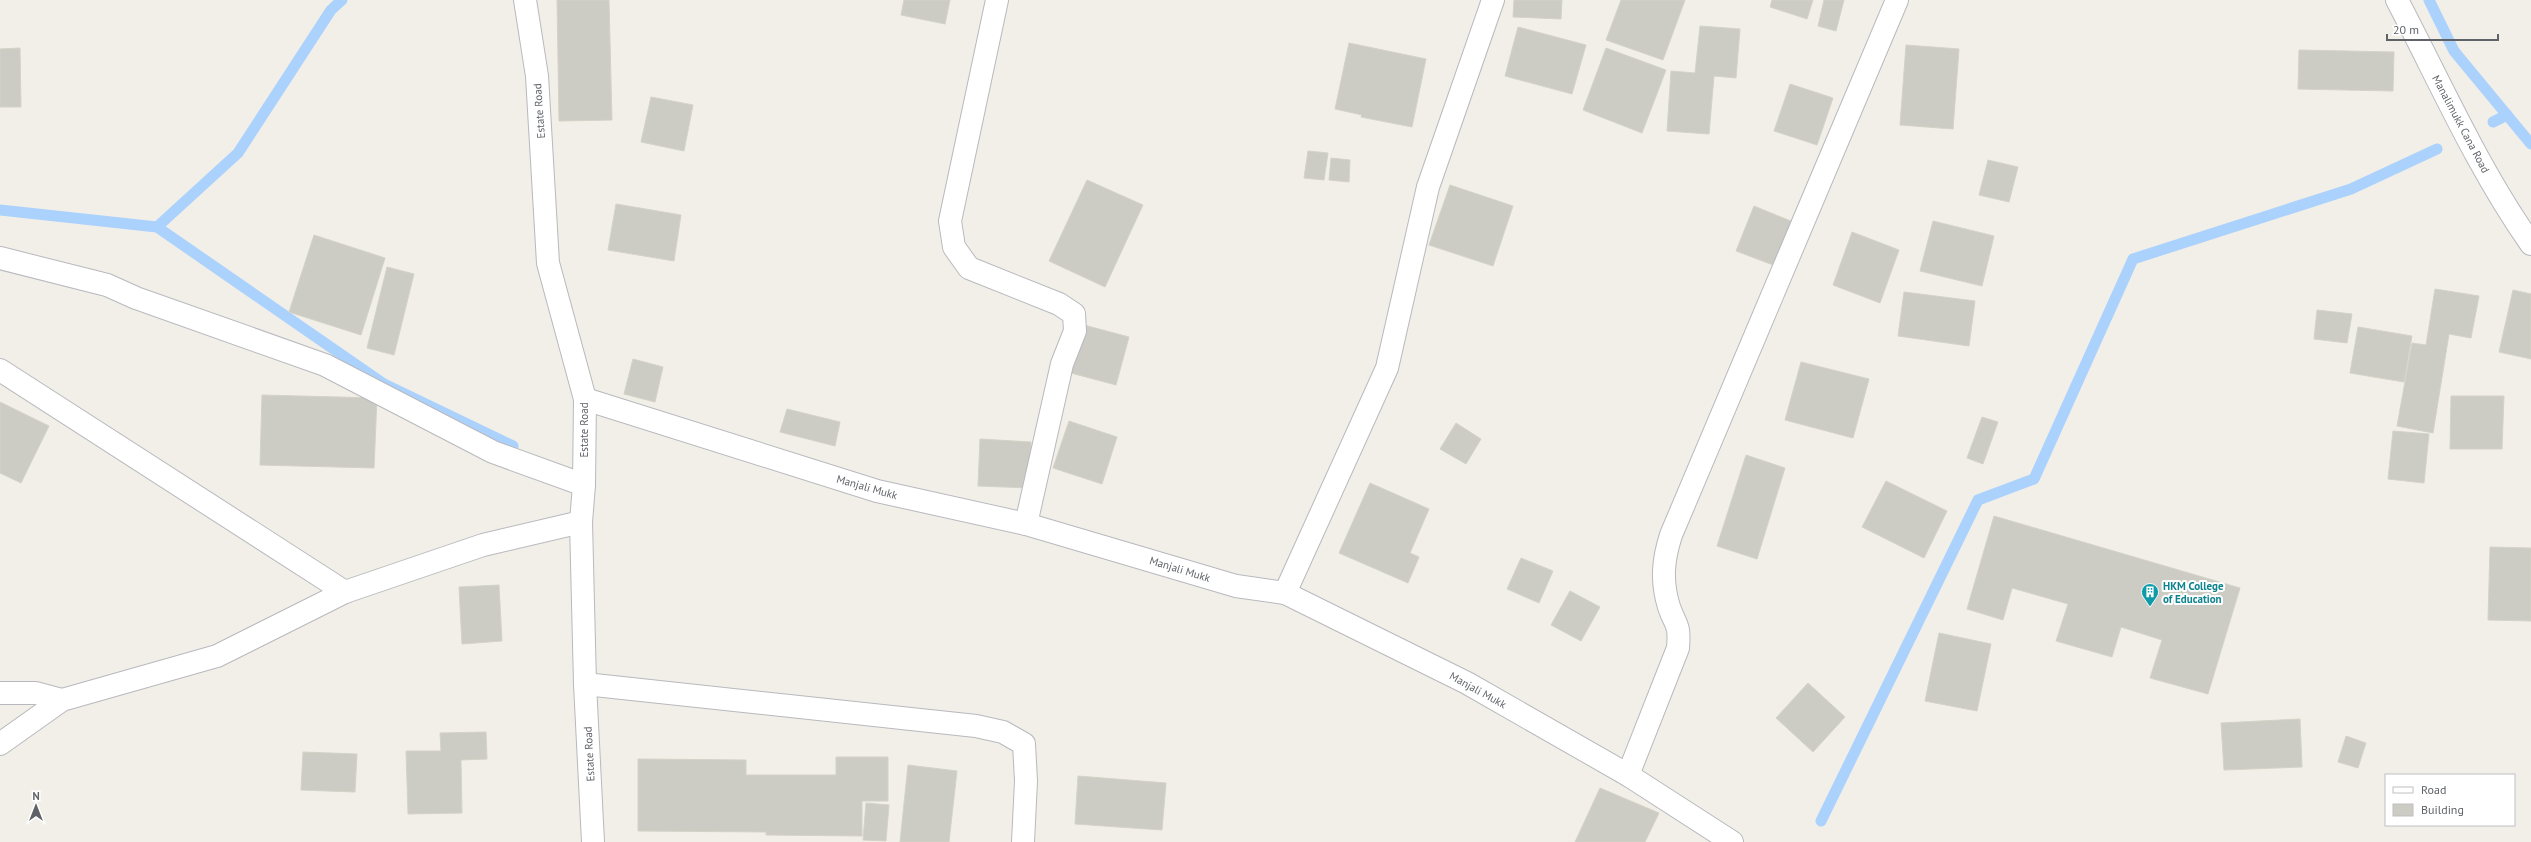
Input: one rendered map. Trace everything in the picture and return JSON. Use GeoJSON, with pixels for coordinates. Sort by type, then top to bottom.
{"type":"FeatureCollection","features":[{"type":"Feature","properties":{"kind":"street","name":"Estate Road"},"geometry":{"type":"LineString","coordinates":[[525,0],[536,76],[548,263],[585,399],[584,485],[581,522],[585,684],[593,842]]}},
{"type":"Feature","properties":{"kind":"street"},"geometry":{"type":"LineString","coordinates":[[997,0],[950,221],[954,247],[969,268],[1059,304],[1074,314],[1075,331],[1062,364],[1026,524]]}},
{"type":"Feature","properties":{"kind":"street"},"geometry":{"type":"LineString","coordinates":[[1285,593],[1387,368],[1428,187],[1493,0]]}},
{"type":"Feature","properties":{"kind":"street"},"geometry":{"type":"LineString","coordinates":[[1628,775],[1678,648],[1679,628],[1670,608],[1664,584],[1664,560],[1672,535],[1897,0]]}},
{"type":"Feature","properties":{"kind":"street","name":"Manalimukk Cana Road"},"geometry":{"type":"LineString","coordinates":[[2397,0],[2511,216],[2531,244]]}},
{"type":"Feature","properties":{"kind":"street"},"geometry":{"type":"LineString","coordinates":[[0,258],[107,285],[136,298],[324,365],[493,452],[584,485]]}},
{"type":"Feature","properties":{"kind":"street"},"geometry":{"type":"LineString","coordinates":[[0,370],[345,592]]}},
{"type":"Feature","properties":{"kind":"street","name":"Manjali Mukk"},"geometry":{"type":"LineString","coordinates":[[585,399],[877,491],[1026,524],[1236,586],[1285,593],[1467,683],[1628,775],[1732,842]]}},
{"type":"Feature","properties":{"kind":"street"},"geometry":{"type":"LineString","coordinates":[[0,744],[62,700],[217,656],[345,592],[483,545],[581,522]]}},
{"type":"Feature","properties":{"kind":"street"},"geometry":{"type":"LineString","coordinates":[[585,684],[976,726],[1003,732],[1024,744],[1026,781],[1023,842]]}},
{"type":"Feature","properties":{"kind":"street"},"geometry":{"type":"LineString","coordinates":[[0,693],[36,693],[62,700]]}},
{"type":"Feature","properties":{"kind":"building"},"geometry":{"type":"Polygon","coordinates":[[[557,0],[609,0],[612,120],[559,121],[557,0]]]}},
{"type":"Feature","properties":{"kind":"building"},"geometry":{"type":"Polygon","coordinates":[[[904,0],[950,0],[945,24],[901,15],[904,0]]]}},
{"type":"Feature","properties":{"kind":"building"},"geometry":{"type":"Polygon","coordinates":[[[1514,0],[1562,0],[1561,19],[1513,17],[1514,0]]]}},
{"type":"Feature","properties":{"kind":"building"},"geometry":{"type":"Polygon","coordinates":[[[1621,0],[1685,0],[1663,60],[1606,40],[1621,0]]]}},
{"type":"Feature","properties":{"kind":"building"},"geometry":{"type":"Polygon","coordinates":[[[1772,0],[1813,0],[1807,19],[1770,7],[1772,0]]]}},
{"type":"Feature","properties":{"kind":"building"},"geometry":{"type":"Polygon","coordinates":[[[1824,0],[1844,0],[1836,31],[1818,26],[1824,0]]]}},
{"type":"Feature","properties":{"kind":"building"},"geometry":{"type":"Polygon","coordinates":[[[1700,26],[1740,29],[1736,78],[1714,76],[1709,134],[1667,131],[1671,71],[1695,73],[1700,26]]]}},
{"type":"Feature","properties":{"kind":"building"},"geometry":{"type":"Polygon","coordinates":[[[1518,27],[1586,45],[1572,94],[1505,76],[1518,27]]]}},
{"type":"Feature","properties":{"kind":"building"},"geometry":{"type":"Polygon","coordinates":[[[1349,43],[1426,59],[1412,127],[1361,117],[1362,115],[1335,109],[1349,43]]]}},
{"type":"Feature","properties":{"kind":"building"},"geometry":{"type":"Polygon","coordinates":[[[1906,45],[1959,49],[1953,129],[1900,125],[1906,45]]]}},
{"type":"Feature","properties":{"kind":"building"},"geometry":{"type":"Polygon","coordinates":[[[20,48],[21,107],[0,107],[0,49],[20,48]]]}},
{"type":"Feature","properties":{"kind":"building"},"geometry":{"type":"Polygon","coordinates":[[[1606,48],[1666,70],[1642,133],[1583,110],[1606,48]]]}},
{"type":"Feature","properties":{"kind":"building"},"geometry":{"type":"Polygon","coordinates":[[[2299,50],[2394,52],[2393,91],[2298,89],[2299,50]]]}},
{"type":"Feature","properties":{"kind":"building"},"geometry":{"type":"Polygon","coordinates":[[[1790,84],[1833,98],[1817,145],[1774,131],[1790,84]]]}},
{"type":"Feature","properties":{"kind":"building"},"geometry":{"type":"Polygon","coordinates":[[[651,97],[693,105],[684,151],[641,142],[651,97]]]}},
{"type":"Feature","properties":{"kind":"building"},"geometry":{"type":"Polygon","coordinates":[[[1308,151],[1328,153],[1324,180],[1304,178],[1308,151]]]}},
{"type":"Feature","properties":{"kind":"building"},"geometry":{"type":"Polygon","coordinates":[[[1331,158],[1350,160],[1349,182],[1329,180],[1331,158]]]}},
{"type":"Feature","properties":{"kind":"building"},"geometry":{"type":"Polygon","coordinates":[[[1988,160],[2018,167],[2009,202],[1979,195],[1988,160]]]}},
{"type":"Feature","properties":{"kind":"building"},"geometry":{"type":"Polygon","coordinates":[[[1087,180],[1143,205],[1105,287],[1049,261],[1087,180]]]}},
{"type":"Feature","properties":{"kind":"building"},"geometry":{"type":"Polygon","coordinates":[[[1450,185],[1513,206],[1493,266],[1429,245],[1450,185]]]}},
{"type":"Feature","properties":{"kind":"building"},"geometry":{"type":"Polygon","coordinates":[[[616,204],[681,215],[674,261],[608,250],[616,204]]]}},
{"type":"Feature","properties":{"kind":"building"},"geometry":{"type":"Polygon","coordinates":[[[1754,206],[1798,224],[1781,268],[1736,251],[1754,206]]]}},
{"type":"Feature","properties":{"kind":"building"},"geometry":{"type":"Polygon","coordinates":[[[1933,221],[1994,236],[1982,286],[1920,271],[1933,221]]]}},
{"type":"Feature","properties":{"kind":"building"},"geometry":{"type":"Polygon","coordinates":[[[1852,232],[1899,250],[1880,303],[1833,285],[1852,232]]]}},
{"type":"Feature","properties":{"kind":"building"},"geometry":{"type":"Polygon","coordinates":[[[314,235],[385,258],[361,335],[289,312],[314,235]]]}},
{"type":"Feature","properties":{"kind":"building"},"geometry":{"type":"Polygon","coordinates":[[[387,267],[414,274],[394,355],[367,348],[387,267]]]}},
{"type":"Feature","properties":{"kind":"building"},"geometry":{"type":"Polygon","coordinates":[[[2435,289],[2479,296],[2471,338],[2449,334],[2433,433],[2397,426],[2412,343],[2426,345],[2435,289]]]}},
{"type":"Feature","properties":{"kind":"building"},"geometry":{"type":"Polygon","coordinates":[[[2513,290],[2531,294],[2531,359],[2499,352],[2513,290]]]}},
{"type":"Feature","properties":{"kind":"building"},"geometry":{"type":"Polygon","coordinates":[[[1904,292],[1975,301],[1969,346],[1898,336],[1904,292]]]}},
{"type":"Feature","properties":{"kind":"building"},"geometry":{"type":"Polygon","coordinates":[[[2317,310],[2352,314],[2347,343],[2314,339],[2317,310]]]}},
{"type":"Feature","properties":{"kind":"building"},"geometry":{"type":"Polygon","coordinates":[[[1084,325],[1129,337],[1116,385],[1071,373],[1084,325]]]}},
{"type":"Feature","properties":{"kind":"building"},"geometry":{"type":"Polygon","coordinates":[[[2358,327],[2412,336],[2404,382],[2350,373],[2358,327]]]}},
{"type":"Feature","properties":{"kind":"building"},"geometry":{"type":"Polygon","coordinates":[[[633,359],[663,367],[655,402],[624,394],[633,359]]]}},
{"type":"Feature","properties":{"kind":"building"},"geometry":{"type":"Polygon","coordinates":[[[1801,362],[1869,379],[1853,438],[1785,420],[1801,362]]]}},
{"type":"Feature","properties":{"kind":"building"},"geometry":{"type":"Polygon","coordinates":[[[262,395],[377,398],[374,468],[260,465],[262,395]]]}},
{"type":"Feature","properties":{"kind":"building"},"geometry":{"type":"Polygon","coordinates":[[[2451,396],[2504,396],[2502,449],[2450,449],[2451,396]]]}},
{"type":"Feature","properties":{"kind":"building"},"geometry":{"type":"Polygon","coordinates":[[[0,402],[49,426],[21,483],[0,473],[0,402]]]}},
{"type":"Feature","properties":{"kind":"building"},"geometry":{"type":"Polygon","coordinates":[[[787,409],[840,422],[835,446],[780,432],[787,409]]]}},
{"type":"Feature","properties":{"kind":"building"},"geometry":{"type":"Polygon","coordinates":[[[1982,417],[1998,422],[1983,464],[1967,458],[1982,417]]]}},
{"type":"Feature","properties":{"kind":"building"},"geometry":{"type":"Polygon","coordinates":[[[1069,421],[1117,437],[1102,484],[1053,468],[1069,421]]]}},
{"type":"Feature","properties":{"kind":"building"},"geometry":{"type":"Polygon","coordinates":[[[1456,423],[1481,439],[1466,464],[1440,449],[1456,423]]]}},
{"type":"Feature","properties":{"kind":"building"},"geometry":{"type":"Polygon","coordinates":[[[2393,431],[2429,434],[2424,483],[2388,479],[2393,431]]]}},
{"type":"Feature","properties":{"kind":"building"},"geometry":{"type":"Polygon","coordinates":[[[980,439],[1031,442],[1029,488],[978,486],[980,439]]]}},
{"type":"Feature","properties":{"kind":"building"},"geometry":{"type":"Polygon","coordinates":[[[1746,455],[1785,468],[1757,559],[1717,546],[1746,455]]]}},
{"type":"Feature","properties":{"kind":"building"},"geometry":{"type":"Polygon","coordinates":[[[1886,481],[1947,511],[1924,558],[1862,527],[1886,481]]]}},
{"type":"Feature","properties":{"kind":"building"},"geometry":{"type":"Polygon","coordinates":[[[1370,483],[1429,509],[1410,553],[1419,557],[1408,583],[1339,553],[1370,483]]]}},
{"type":"Feature","properties":{"kind":"building","name":"HKM College of Education"},"geometry":{"type":"Polygon","coordinates":[[[1994,516],[2240,588],[2208,694],[2150,678],[2162,640],[2121,627],[2112,657],[2056,641],[2068,604],[2012,588],[2003,620],[1967,609],[1994,516]]]}},
{"type":"Feature","properties":{"kind":"building"},"geometry":{"type":"Polygon","coordinates":[[[2490,547],[2531,548],[2531,621],[2488,620],[2490,547]]]}},
{"type":"Feature","properties":{"kind":"building"},"geometry":{"type":"Polygon","coordinates":[[[1521,558],[1553,571],[1539,603],[1507,589],[1521,558]]]}},
{"type":"Feature","properties":{"kind":"building"},"geometry":{"type":"Polygon","coordinates":[[[499,585],[502,641],[462,644],[459,587],[499,585]]]}},
{"type":"Feature","properties":{"kind":"building"},"geometry":{"type":"Polygon","coordinates":[[[1570,591],[1600,607],[1581,641],[1551,625],[1570,591]]]}},
{"type":"Feature","properties":{"kind":"building"},"geometry":{"type":"Polygon","coordinates":[[[1939,633],[1991,644],[1977,711],[1925,701],[1939,633]]]}},
{"type":"Feature","properties":{"kind":"building"},"geometry":{"type":"Polygon","coordinates":[[[1808,683],[1845,717],[1813,752],[1776,718],[1808,683]]]}},
{"type":"Feature","properties":{"kind":"building"},"geometry":{"type":"Polygon","coordinates":[[[2300,719],[2302,767],[2224,770],[2221,723],[2300,719]]]}},
{"type":"Feature","properties":{"kind":"building"},"geometry":{"type":"Polygon","coordinates":[[[486,732],[487,759],[461,760],[462,813],[408,814],[406,751],[441,751],[440,733],[486,732]]]}},
{"type":"Feature","properties":{"kind":"building"},"geometry":{"type":"Polygon","coordinates":[[[2346,736],[2366,743],[2358,768],[2338,762],[2346,736]]]}},
{"type":"Feature","properties":{"kind":"building"},"geometry":{"type":"Polygon","coordinates":[[[303,752],[357,754],[355,792],[301,790],[303,752]]]}},
{"type":"Feature","properties":{"kind":"building"},"geometry":{"type":"Polygon","coordinates":[[[836,757],[888,757],[888,801],[862,801],[862,836],[766,835],[766,832],[638,831],[638,759],[746,760],[746,775],[836,775],[836,757]]]}},
{"type":"Feature","properties":{"kind":"building"},"geometry":{"type":"Polygon","coordinates":[[[908,765],[957,771],[949,842],[900,842],[908,765]]]}},
{"type":"Feature","properties":{"kind":"building"},"geometry":{"type":"Polygon","coordinates":[[[1078,776],[1166,783],[1162,830],[1075,824],[1078,776]]]}},
{"type":"Feature","properties":{"kind":"building"},"geometry":{"type":"Polygon","coordinates":[[[1600,788],[1659,813],[1645,842],[1575,842],[1600,788]]]}},
{"type":"Feature","properties":{"kind":"building"},"geometry":{"type":"Polygon","coordinates":[[[866,803],[889,805],[886,841],[863,840],[866,803]]]}},
{"type":"Feature","properties":{"kind":"waterway"},"geometry":{"type":"LineString","coordinates":[[157,227],[238,153],[331,10],[342,0]]}},
{"type":"Feature","properties":{"kind":"waterway"},"geometry":{"type":"LineString","coordinates":[[2429,0],[2454,51],[2531,144]]}},
{"type":"Feature","properties":{"kind":"waterway"},"geometry":{"type":"LineString","coordinates":[[2493,122],[2507,115]]}},
{"type":"Feature","properties":{"kind":"waterway"},"geometry":{"type":"LineString","coordinates":[[1821,821],[1978,500],[2034,479],[2133,259],[2351,189],[2437,149]]}},
{"type":"Feature","properties":{"kind":"waterway"},"geometry":{"type":"LineString","coordinates":[[0,210],[157,227],[384,384],[513,446]]}},
{"type":"Feature","properties":{"kind":"place","name":"HKM College of Education"},"geometry":{"type":"Point","coordinates":[2150,607]}}]}
